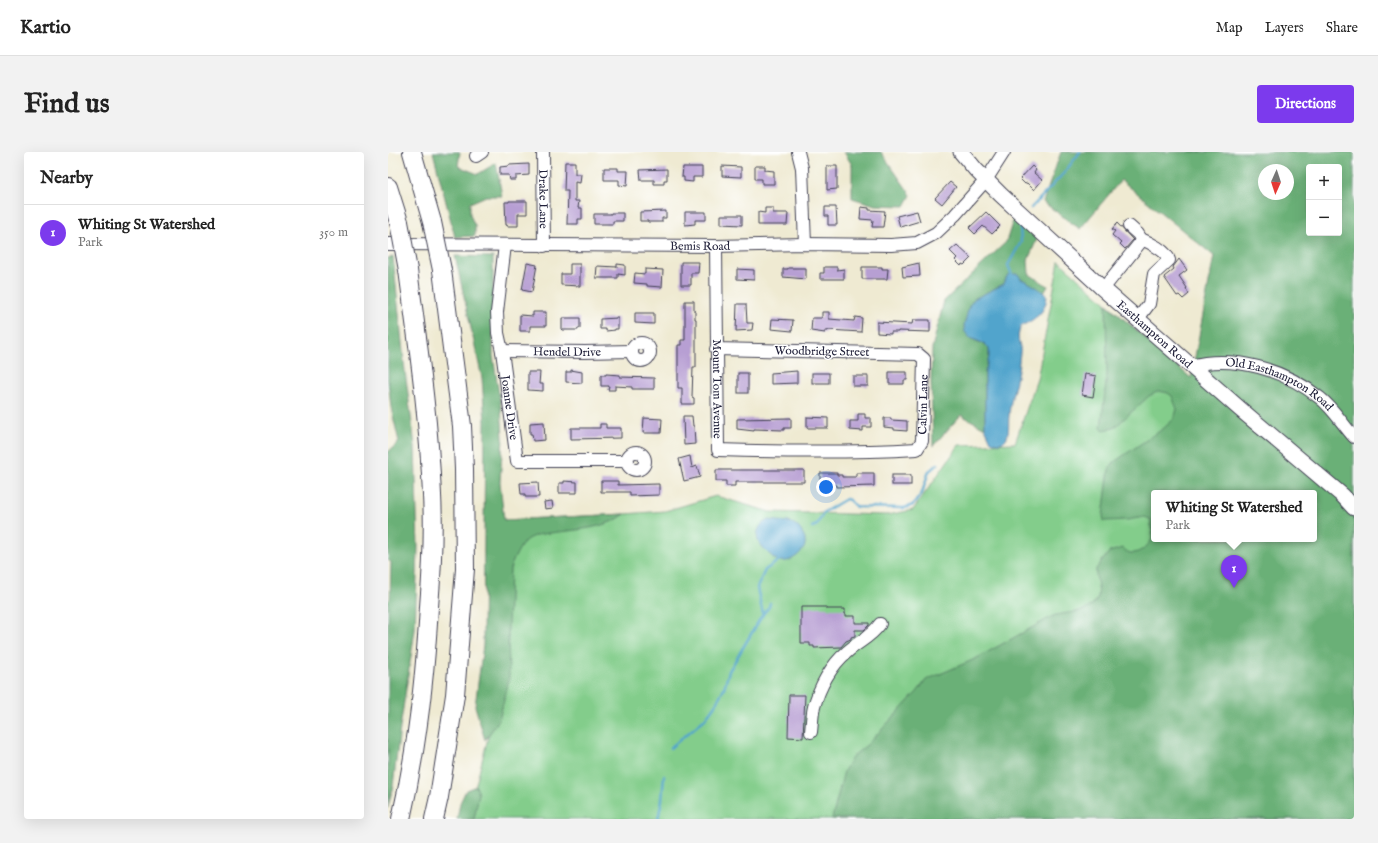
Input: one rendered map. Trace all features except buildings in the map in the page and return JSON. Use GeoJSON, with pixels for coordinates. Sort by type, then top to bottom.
{"type":"FeatureCollection","features":[{"type":"Feature","properties":{"kind":"highway"},"geometry":{"type":"LineString","coordinates":[[412,152],[432,222],[442,270],[462,426],[464,469],[466,569],[455,695],[439,798],[434,819]]}},
{"type":"Feature","properties":{"kind":"highway"},"geometry":{"type":"LineString","coordinates":[[388,187],[399,222],[408,270],[428,430],[432,497],[433,555],[422,697],[407,794],[401,819]]}},
{"type":"Feature","properties":{"kind":"main road","name":"Easthampton Road"},"geometry":{"type":"LineString","coordinates":[[961,152],[986,180],[1137,320],[1343,496],[1354,508]]}},
{"type":"Feature","properties":{"kind":"street","name":"Drake Lane"},"geometry":{"type":"LineString","coordinates":[[544,152],[544,246]]}},
{"type":"Feature","properties":{"kind":"street"},"geometry":{"type":"LineString","coordinates":[[798,152],[802,168],[805,244]]}},
{"type":"Feature","properties":{"kind":"street","name":"Bemis Road"},"geometry":{"type":"LineString","coordinates":[[388,244],[716,246],[805,244],[890,245],[917,243],[936,233],[955,215],[986,180],[1004,152]]}},
{"type":"Feature","properties":{"kind":"street"},"geometry":{"type":"LineString","coordinates":[[1103,289],[1139,244],[1140,239],[1138,234],[1129,226]]}},
{"type":"Feature","properties":{"kind":"street"},"geometry":{"type":"LineString","coordinates":[[1137,320],[1149,304],[1154,274],[1169,260],[1168,256],[1149,242],[1140,239]]}},
{"type":"Feature","properties":{"kind":"street","name":"Joanne Drive"},"geometry":{"type":"LineString","coordinates":[[505,245],[497,312],[498,333],[502,351],[517,461],[628,461]]}},
{"type":"Feature","properties":{"kind":"street","name":"Mount Tom Avenue"},"geometry":{"type":"LineString","coordinates":[[716,246],[718,450],[788,452],[881,451],[917,449],[918,447]]}},
{"type":"Feature","properties":{"kind":"street","name":"Woodbridge Street"},"geometry":{"type":"LineString","coordinates":[[716,349],[918,354],[924,360]]}},
{"type":"Feature","properties":{"kind":"street","name":"Hendel Drive"},"geometry":{"type":"LineString","coordinates":[[502,351],[632,351]]}},
{"type":"Feature","properties":{"kind":"street","name":"Calvin Lane"},"geometry":{"type":"LineString","coordinates":[[918,447],[922,441],[924,360]]}},
{"type":"Feature","properties":{"kind":"street","name":"Old Easthampton Road"},"geometry":{"type":"LineString","coordinates":[[1190,366],[1220,362],[1242,363],[1264,369],[1292,380],[1322,400],[1354,437]]}},
{"type":"Feature","properties":{"kind":"street"},"geometry":{"type":"LineString","coordinates":[[811,732],[814,708],[826,678],[846,652],[869,636],[880,624]]}},
{"type":"Feature","properties":{"kind":"green space"},"geometry":{"type":"Polygon","coordinates":[[[433,152],[460,152],[458,166],[478,174],[496,163],[502,196],[486,196],[470,203],[470,215],[475,226],[475,236],[455,237],[433,152]]]}},
{"type":"Feature","properties":{"kind":"green space"},"geometry":{"type":"Polygon","coordinates":[[[844,152],[881,152],[911,195],[905,206],[875,205],[852,198],[852,165],[844,152]]]}},
{"type":"Feature","properties":{"kind":"green space"},"geometry":{"type":"Polygon","coordinates":[[[1061,152],[1354,152],[1354,819],[832,819],[844,771],[853,756],[868,744],[917,692],[926,680],[975,659],[1053,616],[1084,610],[1090,607],[1095,603],[1098,597],[1096,569],[1109,552],[1123,548],[1129,553],[1134,553],[1140,551],[1151,541],[1317,542],[1317,490],[1151,490],[1151,526],[1150,519],[1145,517],[1127,520],[1104,521],[1103,516],[1109,469],[1114,462],[1164,428],[1174,419],[1177,409],[1172,396],[1168,393],[1159,391],[1149,396],[1114,428],[1103,430],[1101,427],[1107,374],[1106,304],[1191,378],[1214,256],[1121,180],[1080,229],[1043,202],[1061,152]]]}},
{"type":"Feature","properties":{"kind":"green space"},"geometry":{"type":"Polygon","coordinates":[[[1014,217],[1037,239],[1028,260],[1029,274],[1048,286],[1044,293],[1026,281],[1007,276],[1004,284],[974,299],[964,326],[970,338],[985,345],[989,349],[989,357],[985,372],[985,428],[961,415],[933,446],[931,380],[932,348],[944,301],[1006,242],[1014,217]]]}},
{"type":"Feature","properties":{"kind":"green space"},"geometry":{"type":"Polygon","coordinates":[[[455,256],[493,257],[493,356],[501,407],[503,438],[500,482],[504,520],[625,514],[599,526],[535,536],[526,540],[519,549],[510,569],[508,629],[509,680],[499,720],[485,740],[475,706],[483,645],[485,422],[482,378],[455,256]]]}},
{"type":"Feature","properties":{"kind":"green space"},"geometry":{"type":"Polygon","coordinates":[[[393,257],[405,371],[415,446],[418,548],[415,630],[393,786],[388,808],[388,601],[390,599],[391,562],[388,560],[388,452],[399,442],[391,407],[388,380],[388,258],[393,257]]]}},
{"type":"Feature","properties":{"kind":"green space"},"geometry":{"type":"Polygon","coordinates":[[[1059,261],[1191,379],[1354,518],[1354,819],[467,819],[490,730],[504,520],[665,511],[716,496],[770,512],[887,515],[913,510],[959,445],[1015,443],[1037,379],[1059,261]]]}},
{"type":"Feature","properties":{"kind":"green space"},"geometry":{"type":"Polygon","coordinates":[[[476,786],[479,794],[474,819],[457,819],[460,803],[466,790],[476,786]]]}},
{"type":"Feature","properties":{"kind":"water"},"geometry":{"type":"Polygon","coordinates":[[[1010,274],[1018,274],[1021,279],[1035,286],[1047,296],[1042,311],[1035,318],[1021,326],[1020,329],[1018,337],[1020,350],[1018,369],[1010,409],[1007,438],[1002,443],[998,443],[991,441],[985,428],[985,372],[989,357],[989,349],[985,344],[970,338],[965,332],[964,326],[969,306],[974,299],[1004,284],[1007,276],[1010,274]]]}},
{"type":"Feature","properties":{"kind":"water"},"geometry":{"type":"Polygon","coordinates":[[[770,520],[790,522],[801,530],[805,545],[796,557],[788,561],[779,561],[773,558],[760,545],[757,538],[758,531],[764,522],[770,520]]]}},
{"type":"Feature","properties":{"kind":"waterway"},"geometry":{"type":"LineString","coordinates":[[1031,208],[1064,173],[1080,152]]}},
{"type":"Feature","properties":{"kind":"waterway"},"geometry":{"type":"LineString","coordinates":[[1012,275],[1008,265],[1021,242],[1020,226]]}},
{"type":"Feature","properties":{"kind":"waterway"},"geometry":{"type":"LineString","coordinates":[[812,527],[817,525],[824,512],[846,499],[856,507],[904,508],[913,505],[922,493],[929,471],[938,464]]}},
{"type":"Feature","properties":{"kind":"waterway"},"geometry":{"type":"LineString","coordinates":[[670,748],[705,719],[717,702],[724,688],[729,671],[763,614],[757,588],[765,570],[781,559]]}},
{"type":"Feature","properties":{"kind":"waterway"},"geometry":{"type":"LineString","coordinates":[[763,614],[769,607],[770,603]]}},
{"type":"Feature","properties":{"kind":"waterway"},"geometry":{"type":"LineString","coordinates":[[658,819],[662,800],[664,776]]}},
{"type":"Feature","properties":{"kind":"place","name":"Whiting St Watershed"},"geometry":{"type":"Point","coordinates":[1234,588]}}]}
